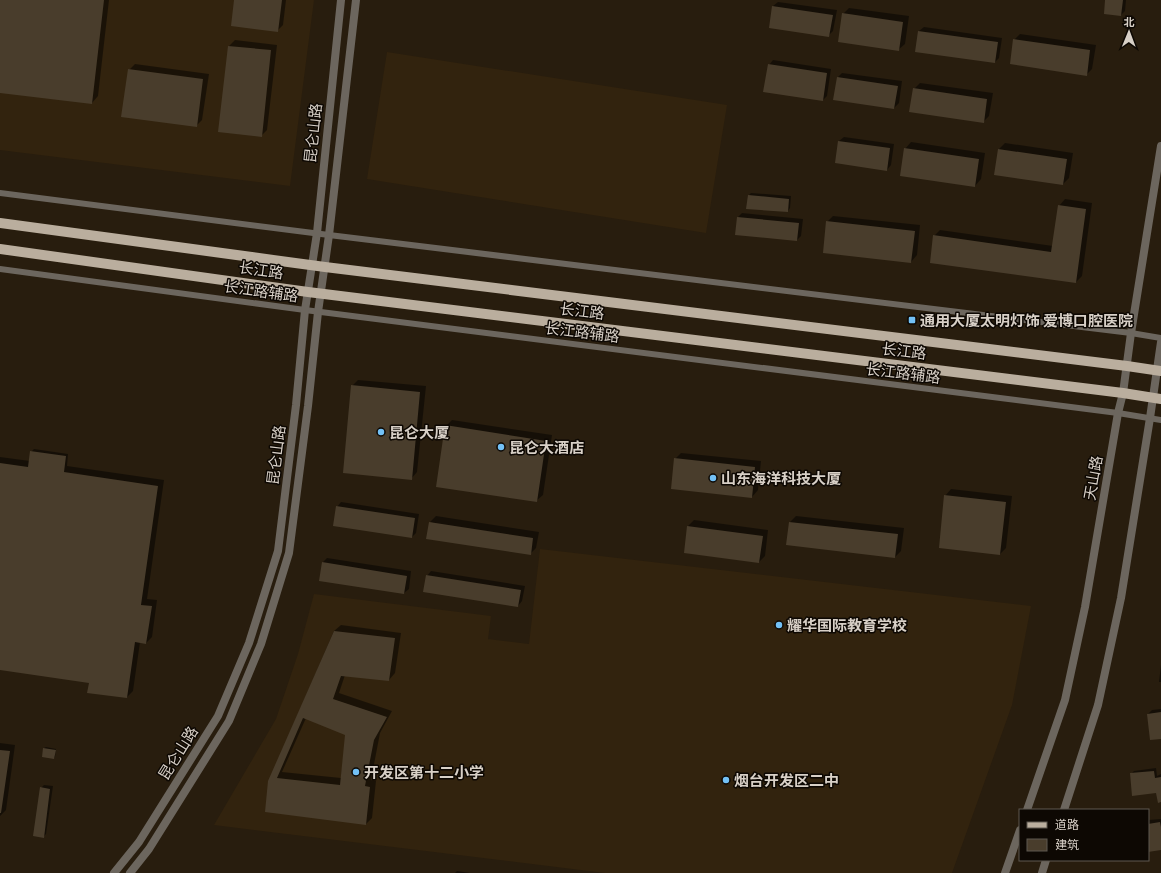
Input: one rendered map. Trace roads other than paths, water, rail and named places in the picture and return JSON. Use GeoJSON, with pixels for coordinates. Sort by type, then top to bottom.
{"type":"FeatureCollection","features":[{"type":"Feature","properties":{"kind":"main road","name":"长江路"},"geometry":{"type":"LineString","coordinates":[[0,223],[312,266],[1159,371]]}},
{"type":"Feature","properties":{"kind":"main road","name":"长江路"},"geometry":{"type":"LineString","coordinates":[[0,249],[308,292],[1157,398]]}},
{"type":"Feature","properties":{"kind":"street","name":"昆仑山路"},"geometry":{"type":"LineString","coordinates":[[114,873],[139,842],[218,716],[249,643],[278,551],[296,404],[305,310],[317,233],[342,0]]}},
{"type":"Feature","properties":{"kind":"street","name":"昆仑山路"},"geometry":{"type":"LineString","coordinates":[[130,873],[149,849],[229,721],[261,644],[290,554],[356,0]]}},
{"type":"Feature","properties":{"kind":"street","name":"天山路"},"geometry":{"type":"LineString","coordinates":[[1027,809],[1065,700],[1085,607],[1118,413],[1123,393],[1131,333],[1161,146]]}},
{"type":"Feature","properties":{"kind":"street"},"geometry":{"type":"LineString","coordinates":[[1064,809],[1098,705],[1121,598],[1150,418],[1157,398],[1161,342]]}},
{"type":"Feature","properties":{"kind":"street"},"geometry":{"type":"LineString","coordinates":[[1004,873],[1019,833]]}},
{"type":"Feature","properties":{"kind":"street"},"geometry":{"type":"LineString","coordinates":[[1042,873],[1046,861]]}},
{"type":"Feature","properties":{"kind":"lane"},"geometry":{"type":"LineString","coordinates":[[0,193],[329,235],[1131,333],[1161,338]]}},
{"type":"Feature","properties":{"kind":"lane","name":"长江路辅路"},"geometry":{"type":"LineString","coordinates":[[0,269],[318,312],[1118,413],[1161,420]]}},
{"type":"Feature","properties":{"kind":"place","name":"通用大厦太明灯饰 爱博口腔医院"},"geometry":{"type":"Point","coordinates":[912,320]}},
{"type":"Feature","properties":{"kind":"place","name":"昆仑大厦"},"geometry":{"type":"Point","coordinates":[381,432]}},
{"type":"Feature","properties":{"kind":"place","name":"昆仑大酒店"},"geometry":{"type":"Point","coordinates":[501,447]}},
{"type":"Feature","properties":{"kind":"place","name":"山东海洋科技大厦"},"geometry":{"type":"Point","coordinates":[713,478]}},
{"type":"Feature","properties":{"kind":"place","name":"耀华国际教育学校"},"geometry":{"type":"Point","coordinates":[779,625]}},
{"type":"Feature","properties":{"kind":"place","name":"开发区第十二小学"},"geometry":{"type":"Point","coordinates":[356,772]}},
{"type":"Feature","properties":{"kind":"place","name":"烟台开发区二中"},"geometry":{"type":"Point","coordinates":[726,780]}}]}
